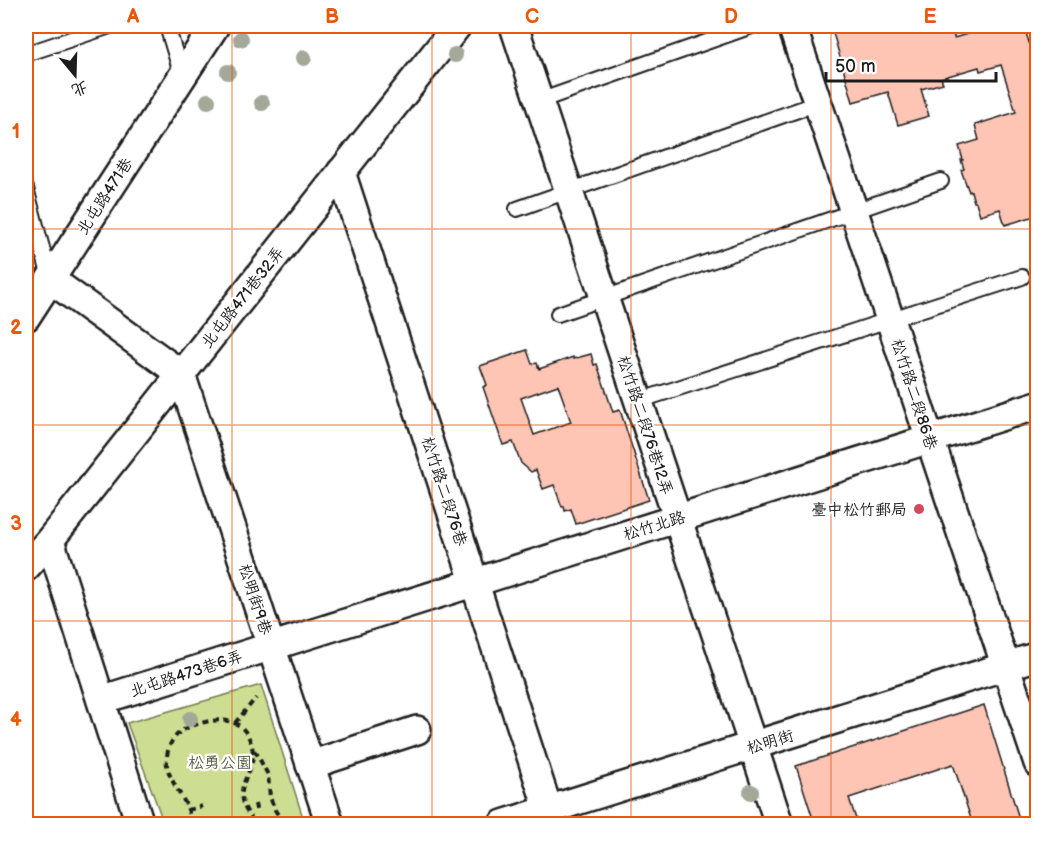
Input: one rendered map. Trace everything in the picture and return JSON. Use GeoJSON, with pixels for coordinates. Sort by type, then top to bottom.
{"type":"FeatureCollection","features":[{"type":"Feature","properties":{"kind":"street","name":"北屯路471巷"},"geometry":{"type":"LineString","coordinates":[[26,317],[215,26]]}},
{"type":"Feature","properties":{"kind":"street","name":"北屯路471巷32弄"},"geometry":{"type":"LineString","coordinates":[[26,567],[50,540],[457,26]]}},
{"type":"Feature","properties":{"kind":"street","name":"松竹路二段76巷12弄"},"geometry":{"type":"LineString","coordinates":[[514,26],[780,825]]}},
{"type":"Feature","properties":{"kind":"street","name":"松竹路二段86巷"},"geometry":{"type":"LineString","coordinates":[[792,26],[1038,763]]}},
{"type":"Feature","properties":{"kind":"street","name":"松竹路二段76巷"},"geometry":{"type":"LineString","coordinates":[[341,172],[550,817]]}},
{"type":"Feature","properties":{"kind":"street"},"geometry":{"type":"LineString","coordinates":[[50,279],[181,374]]}},
{"type":"Feature","properties":{"kind":"street","name":"松明街9巷"},"geometry":{"type":"LineString","coordinates":[[181,374],[330,825]]}},
{"type":"Feature","properties":{"kind":"street","name":"松竹北路"},"geometry":{"type":"LineString","coordinates":[[271,645],[1038,405]]}},
{"type":"Feature","properties":{"kind":"street"},"geometry":{"type":"LineString","coordinates":[[50,540],[140,825]]}},
{"type":"Feature","properties":{"kind":"street","name":"北屯路473巷6弄"},"geometry":{"type":"LineString","coordinates":[[101,700],[271,645]]}},
{"type":"Feature","properties":{"kind":"street","name":"松明街"},"geometry":{"type":"LineString","coordinates":[[503,825],[550,817],[753,746],[1038,656]]}},
{"type":"Feature","properties":{"kind":"street"},"geometry":{"type":"LineString","coordinates":[[310,765],[417,730]]}},
{"type":"Feature","properties":{"kind":"lane"},"geometry":{"type":"LineString","coordinates":[[26,54],[110,26]]}},
{"type":"Feature","properties":{"kind":"lane"},"geometry":{"type":"LineString","coordinates":[[167,26],[182,76]]}},
{"type":"Feature","properties":{"kind":"lane"},"geometry":{"type":"LineString","coordinates":[[539,101],[752,26]]}},
{"type":"Feature","properties":{"kind":"lane"},"geometry":{"type":"LineString","coordinates":[[517,209],[818,103]]}},
{"type":"Feature","properties":{"kind":"lane"},"geometry":{"type":"LineString","coordinates":[[558,314],[941,181]]}},
{"type":"Feature","properties":{"kind":"lane"},"geometry":{"type":"LineString","coordinates":[[26,188],[50,279]]}},
{"type":"Feature","properties":{"kind":"lane"},"geometry":{"type":"LineString","coordinates":[[638,401],[1022,277]]}},
{"type":"Feature","properties":{"kind":"path"},"geometry":{"type":"LineString","coordinates":[[235,723],[256,699]]}},
{"type":"Feature","properties":{"kind":"path"},"geometry":{"type":"LineString","coordinates":[[192,825],[188,810],[167,765],[170,745],[183,729],[196,723],[229,720],[245,731],[268,775],[270,797],[284,825]]}},
{"type":"Feature","properties":{"kind":"path"},"geometry":{"type":"LineString","coordinates":[[254,750],[253,763],[243,786],[242,795],[245,808],[255,825]]}},
{"type":"Feature","properties":{"kind":"path"},"geometry":{"type":"LineString","coordinates":[[242,795],[249,794]]}},
{"type":"Feature","properties":{"kind":"path"},"geometry":{"type":"LineString","coordinates":[[255,804],[257,814]]}},
{"type":"Feature","properties":{"kind":"path"},"geometry":{"type":"LineString","coordinates":[[188,810],[202,806]]}},
{"type":"Feature","properties":{"kind":"green space","name":"松勇公園"},"geometry":{"type":"Polygon","coordinates":[[[261,685],[305,824],[164,824],[127,723],[261,685]]]}},
{"type":"Feature","properties":{"kind":"building"},"geometry":{"type":"Polygon","coordinates":[[[831,26],[952,26],[954,38],[994,26],[1024,26],[1038,72],[1038,215],[1005,225],[1000,209],[980,215],[961,170],[964,169],[959,146],[979,140],[975,125],[1016,112],[1001,65],[980,71],[979,67],[941,78],[943,83],[921,89],[929,116],[898,125],[888,92],[853,102],[831,26]]]}},
{"type":"Feature","properties":{"kind":"building"},"geometry":{"type":"Polygon","coordinates":[[[527,350],[532,364],[537,363],[539,369],[573,357],[573,359],[591,354],[594,365],[597,364],[613,412],[620,410],[649,500],[576,524],[571,509],[565,511],[564,506],[562,507],[554,485],[543,489],[536,470],[531,472],[521,463],[513,442],[503,445],[483,387],[487,385],[480,366],[527,350]],[[558,385],[521,398],[534,435],[571,422],[558,385]]]}},
{"type":"Feature","properties":{"kind":"building"},"geometry":{"type":"Polygon","coordinates":[[[984,705],[1021,825],[973,825],[953,764],[849,798],[858,825],[815,825],[796,766],[984,705]]]}},
{"type":"Feature","properties":{"kind":"place","name":"臺中松竹郵局"},"geometry":{"type":"Point","coordinates":[919,509]}}]}
